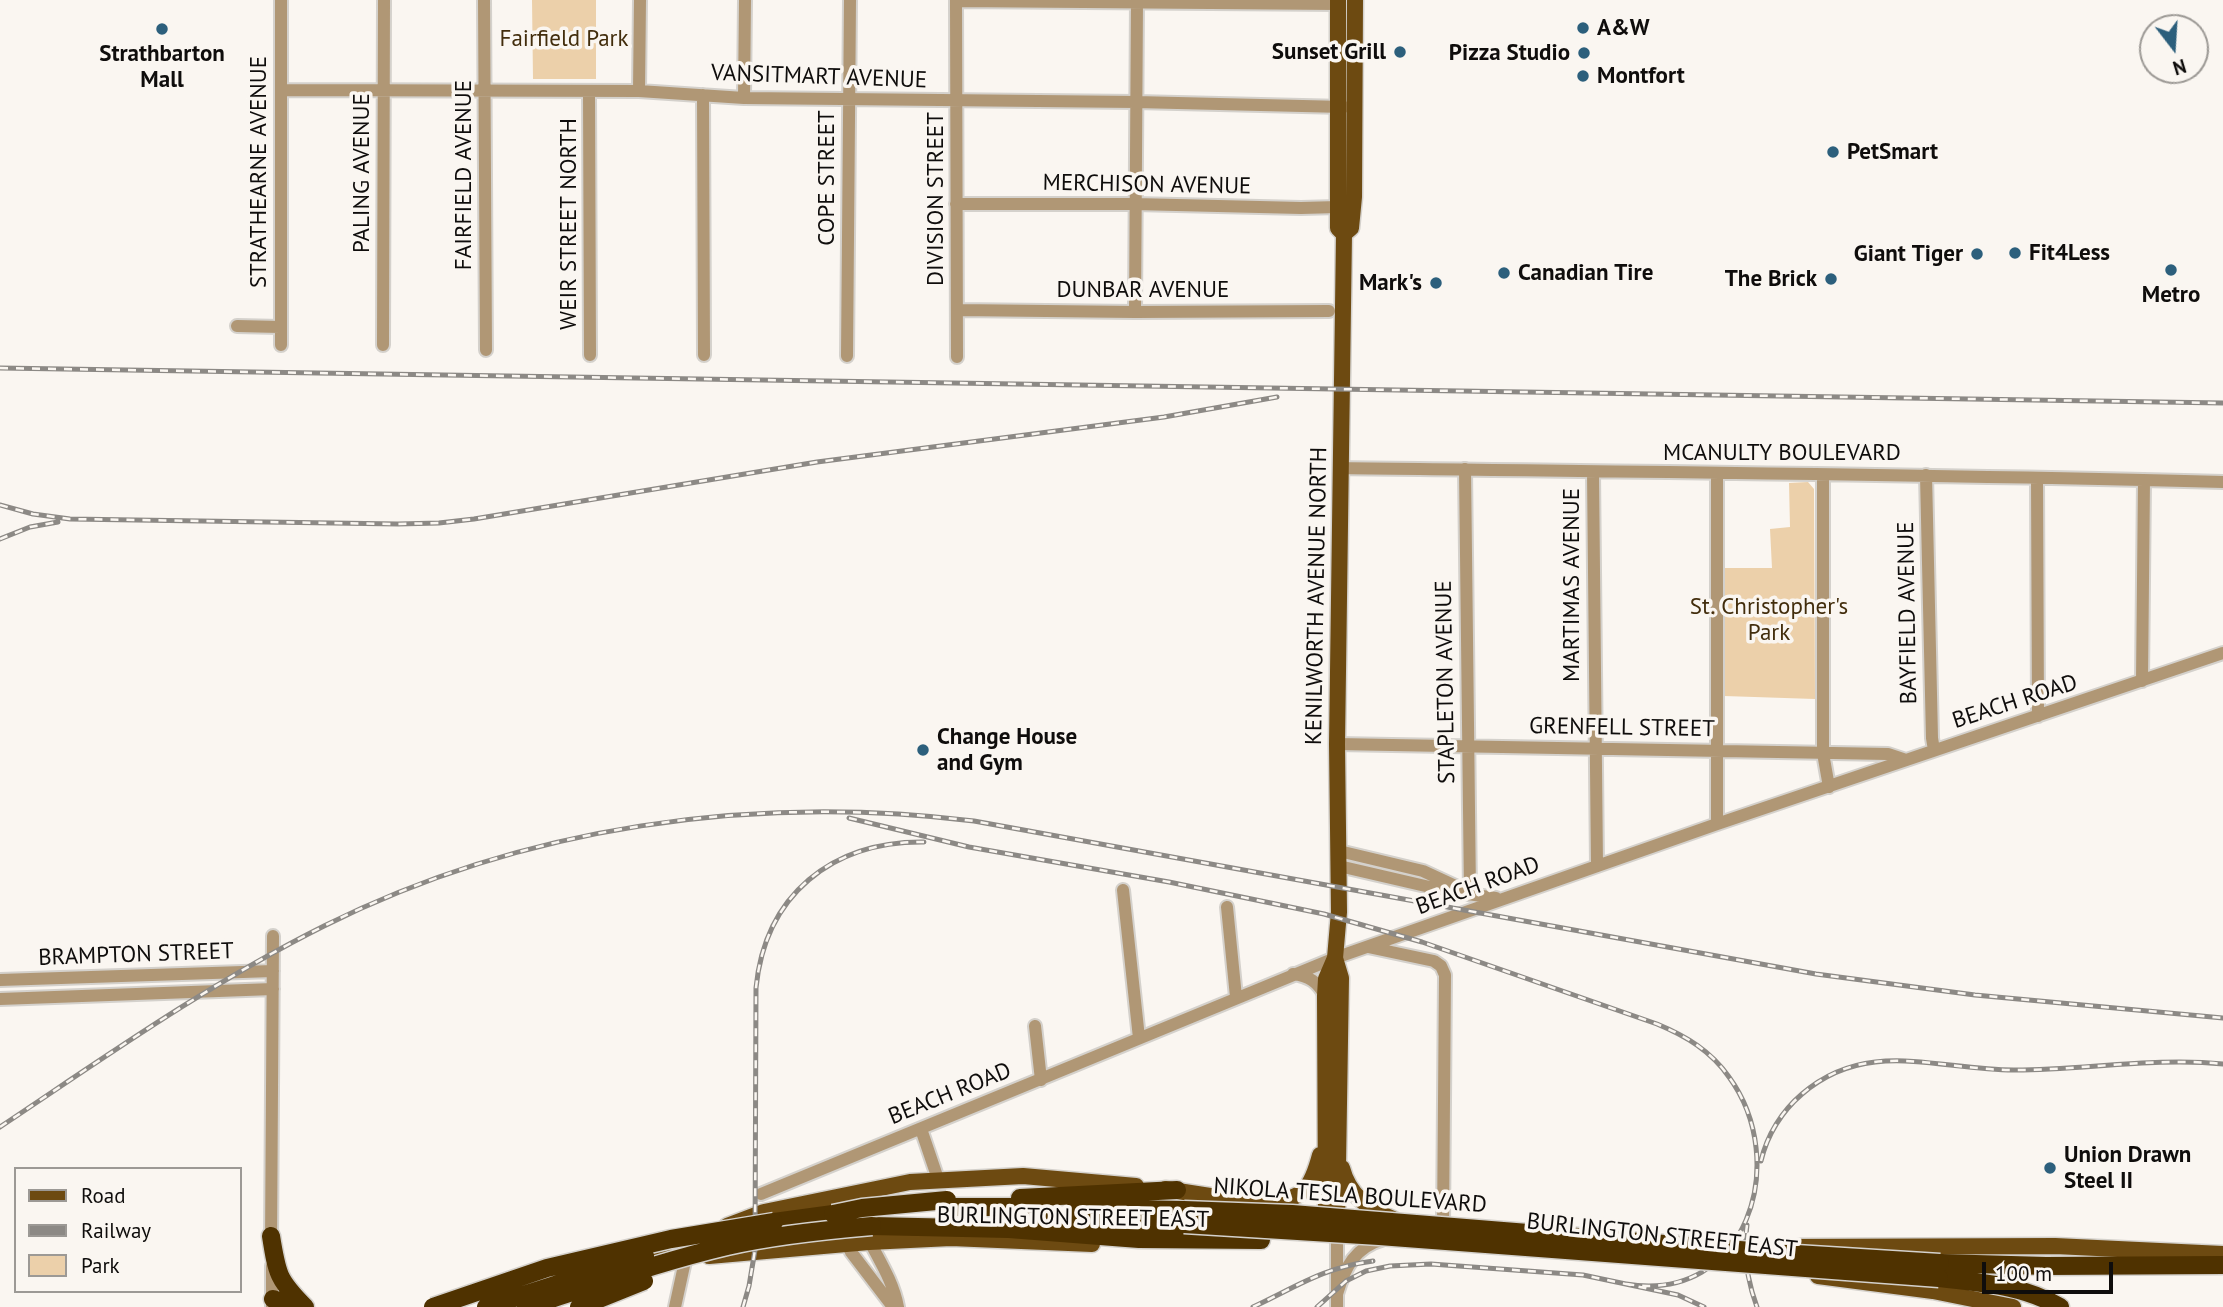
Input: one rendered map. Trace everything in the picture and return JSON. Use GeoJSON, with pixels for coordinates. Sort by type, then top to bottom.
{"type":"FeatureCollection","features":[{"type":"Feature","properties":{"kind":"highway"},"geometry":{"type":"LineString","coordinates":[[433,1307],[547,1268],[671,1239],[862,1208],[948,1213],[1177,1190]]}},
{"type":"Feature","properties":{"kind":"highway"},"geometry":{"type":"LineString","coordinates":[[526,1307],[729,1245],[793,1236],[870,1234],[948,1213],[1009,1229],[1139,1239],[1261,1240]]}},
{"type":"Feature","properties":{"kind":"highway","name":"NIKOLA TESLA BOULEVARD"},"geometry":{"type":"LineString","coordinates":[[948,1213],[1058,1219],[1184,1217],[1366,1235],[1940,1270],[2046,1266],[2223,1265]]}},
{"type":"Feature","properties":{"kind":"highway"},"geometry":{"type":"LineString","coordinates":[[486,1307],[672,1247],[774,1222]]}},
{"type":"Feature","properties":{"kind":"highway"},"geometry":{"type":"LineString","coordinates":[[271,1236],[277,1272],[285,1286],[305,1307]]}},
{"type":"Feature","properties":{"kind":"highway"},"geometry":{"type":"LineString","coordinates":[[579,1307],[725,1251],[793,1236]]}},
{"type":"Feature","properties":{"kind":"highway","name":"NIKOLA TESLA BOULEVARD"},"geometry":{"type":"LineString","coordinates":[[1940,1270],[2030,1292],[2060,1307]]}},
{"type":"Feature","properties":{"kind":"highway"},"geometry":{"type":"LineString","coordinates":[[274,1304],[295,1307]]}},
{"type":"Feature","properties":{"kind":"main road","name":"KENILWORTH AVENUE NORTH"},"geometry":{"type":"LineString","coordinates":[[1335,1239],[1325,1139],[1325,996],[1326,979],[1335,958],[1339,858],[1337,744],[1344,234],[1338,228],[1338,207],[1355,0]]}},
{"type":"Feature","properties":{"kind":"main road","name":"KENILWORTH AVENUE NORTH"},"geometry":{"type":"LineString","coordinates":[[1338,2],[1354,197],[1351,228],[1344,234]]}},
{"type":"Feature","properties":{"kind":"main road","name":"KENILWORTH AVENUE NORTH"},"geometry":{"type":"LineString","coordinates":[[1332,1215],[1339,1153],[1341,978],[1335,958]]}},
{"type":"Feature","properties":{"kind":"main road"},"geometry":{"type":"LineString","coordinates":[[1265,1205],[1291,1199],[1307,1188],[1315,1173],[1325,1139]]}},
{"type":"Feature","properties":{"kind":"main road"},"geometry":{"type":"LineString","coordinates":[[1339,1153],[1344,1175],[1357,1198],[1401,1229]]}},
{"type":"Feature","properties":{"kind":"main road","name":"BURLINGTON STREET EAST"},"geometry":{"type":"LineString","coordinates":[[509,1307],[634,1265],[755,1214],[910,1181],[1023,1176],[1177,1190],[1401,1229],[1743,1265],[1933,1291],[2013,1307]]}},
{"type":"Feature","properties":{"kind":"main road","name":"BURLINGTON STREET EAST"},"geometry":{"type":"LineString","coordinates":[[634,1265],[846,1244],[870,1234],[1128,1245],[1335,1239],[1401,1229],[1443,1227],[1743,1249],[1823,1245],[2041,1246],[2223,1254]]}},
{"type":"Feature","properties":{"kind":"street","name":"STRATHEARNE AVENUE"},"geometry":{"type":"LineString","coordinates":[[281,0],[281,345]]}},
{"type":"Feature","properties":{"kind":"street","name":"PALING AVENUE"},"geometry":{"type":"LineString","coordinates":[[383,345],[384,0]]}},
{"type":"Feature","properties":{"kind":"street","name":"FAIRFIELD AVENUE"},"geometry":{"type":"LineString","coordinates":[[484,0],[486,350]]}},
{"type":"Feature","properties":{"kind":"street"},"geometry":{"type":"LineString","coordinates":[[639,91],[640,0]]}},
{"type":"Feature","properties":{"kind":"street"},"geometry":{"type":"LineString","coordinates":[[744,98],[745,0]]}},
{"type":"Feature","properties":{"kind":"street","name":"COPE STREET"},"geometry":{"type":"LineString","coordinates":[[847,356],[850,0]]}},
{"type":"Feature","properties":{"kind":"street"},"geometry":{"type":"LineString","coordinates":[[956,0],[1338,2]]}},
{"type":"Feature","properties":{"kind":"street","name":"DIVISION STREET"},"geometry":{"type":"LineString","coordinates":[[956,0],[957,357]]}},
{"type":"Feature","properties":{"kind":"street"},"geometry":{"type":"LineString","coordinates":[[1135,312],[1137,1]]}},
{"type":"Feature","properties":{"kind":"street","name":"VANSITMART AVENUE"},"geometry":{"type":"LineString","coordinates":[[281,90],[639,91],[744,98],[1347,107]]}},
{"type":"Feature","properties":{"kind":"street","name":"WEIR STREET NORTH"},"geometry":{"type":"LineString","coordinates":[[589,92],[590,355]]}},
{"type":"Feature","properties":{"kind":"street"},"geometry":{"type":"LineString","coordinates":[[704,95],[704,355]]}},
{"type":"Feature","properties":{"kind":"street","name":"MERCHISON AVENUE"},"geometry":{"type":"LineString","coordinates":[[956,204],[1338,207]]}},
{"type":"Feature","properties":{"kind":"street","name":"DUNBAR AVENUE"},"geometry":{"type":"LineString","coordinates":[[957,310],[1329,311]]}},
{"type":"Feature","properties":{"kind":"street"},"geometry":{"type":"LineString","coordinates":[[237,326],[280,327]]}},
{"type":"Feature","properties":{"kind":"street","name":"MCANULTY BOULEVARD"},"geometry":{"type":"LineString","coordinates":[[1341,468],[1926,475],[2223,482]]}},
{"type":"Feature","properties":{"kind":"street","name":"STAPLETON AVENUE"},"geometry":{"type":"LineString","coordinates":[[1465,469],[1470,894]]}},
{"type":"Feature","properties":{"kind":"street","name":"MARTIMAS AVENUE"},"geometry":{"type":"LineString","coordinates":[[1592,472],[1597,866]]}},
{"type":"Feature","properties":{"kind":"street"},"geometry":{"type":"LineString","coordinates":[[1717,474],[1717,824]]}},
{"type":"Feature","properties":{"kind":"street"},"geometry":{"type":"LineString","coordinates":[[1823,475],[1823,753],[1829,787]]}},
{"type":"Feature","properties":{"kind":"street","name":"BAYFIELD AVENUE"},"geometry":{"type":"LineString","coordinates":[[1926,475],[1934,750]]}},
{"type":"Feature","properties":{"kind":"street"},"geometry":{"type":"LineString","coordinates":[[2037,478],[2038,716]]}},
{"type":"Feature","properties":{"kind":"street"},"geometry":{"type":"LineString","coordinates":[[2143,681],[2144,480]]}},
{"type":"Feature","properties":{"kind":"street","name":"BEACH ROAD"},"geometry":{"type":"LineString","coordinates":[[761,1194],[1335,958],[1717,824],[2223,653]]}},
{"type":"Feature","properties":{"kind":"street","name":"GRENFELL STREET"},"geometry":{"type":"LineString","coordinates":[[1337,744],[1888,754],[1906,760]]}},
{"type":"Feature","properties":{"kind":"street"},"geometry":{"type":"LineString","coordinates":[[1339,858],[1423,871],[1470,894],[1503,898]]}},
{"type":"Feature","properties":{"kind":"street"},"geometry":{"type":"LineString","coordinates":[[1123,890],[1139,1038]]}},
{"type":"Feature","properties":{"kind":"street"},"geometry":{"type":"LineString","coordinates":[[1227,906],[1236,997]]}},
{"type":"Feature","properties":{"kind":"street"},"geometry":{"type":"LineString","coordinates":[[273,936],[271,1236],[274,1304]]}},
{"type":"Feature","properties":{"kind":"street"},"geometry":{"type":"LineString","coordinates":[[1367,947],[1434,961],[1441,965],[1445,975],[1443,1227]]}},
{"type":"Feature","properties":{"kind":"street","name":"BRAMPTON STREET"},"geometry":{"type":"LineString","coordinates":[[0,980],[273,971]]}},
{"type":"Feature","properties":{"kind":"street"},"geometry":{"type":"LineString","coordinates":[[1293,974],[1312,980],[1325,996]]}},
{"type":"Feature","properties":{"kind":"street","name":"BRAMPTON STREET"},"geometry":{"type":"LineString","coordinates":[[0,999],[273,989]]}},
{"type":"Feature","properties":{"kind":"street"},"geometry":{"type":"LineString","coordinates":[[1035,1026],[1041,1080]]}},
{"type":"Feature","properties":{"kind":"street"},"geometry":{"type":"LineString","coordinates":[[921,1129],[939,1179]]}},
{"type":"Feature","properties":{"kind":"street"},"geometry":{"type":"LineString","coordinates":[[852,1193],[858,1218],[870,1234],[895,1292],[896,1307]]}},
{"type":"Feature","properties":{"kind":"street"},"geometry":{"type":"LineString","coordinates":[[852,1193],[844,1218],[846,1244],[896,1307]]}},
{"type":"Feature","properties":{"kind":"street"},"geometry":{"type":"LineString","coordinates":[[1337,1300],[1348,1264],[1358,1252],[1401,1229]]}},
{"type":"Feature","properties":{"kind":"street","name":"KENILWORTH AVENUE NORTH"},"geometry":{"type":"LineString","coordinates":[[1335,1239],[1337,1300]]}},
{"type":"Feature","properties":{"kind":"street"},"geometry":{"type":"LineString","coordinates":[[675,1307],[689,1242]]}},
{"type":"Feature","properties":{"kind":"green space","name":"Fairfield Park"},"geometry":{"type":"Polygon","coordinates":[[[532,0],[596,0],[596,79],[533,79],[532,0]]]}},
{"type":"Feature","properties":{"kind":"green space","name":"St. Christopher's Park"},"geometry":{"type":"Polygon","coordinates":[[[1808,482],[1814,489],[1815,699],[1724,696],[1724,568],[1772,568],[1770,529],[1790,527],[1789,483],[1808,482]]]}},
{"type":"Feature","properties":{"kind":"railway"},"geometry":{"type":"LineString","coordinates":[[0,368],[2223,403]]}},
{"type":"Feature","properties":{"kind":"railway"},"geometry":{"type":"LineString","coordinates":[[0,505],[33,514],[70,519],[439,523],[817,462],[1164,417],[1277,397]]}},
{"type":"Feature","properties":{"kind":"railway"},"geometry":{"type":"LineString","coordinates":[[0,539],[30,527],[58,522]]}},
{"type":"Feature","properties":{"kind":"railway"},"geometry":{"type":"LineString","coordinates":[[0,1127],[240,972],[324,926],[400,892],[479,864],[559,842],[641,826],[724,816],[807,812],[891,814],[974,821],[1816,974],[1975,995],[2223,1018]]}},
{"type":"Feature","properties":{"kind":"railway"},"geometry":{"type":"LineString","coordinates":[[849,818],[969,847],[1169,882],[1324,914],[1422,942],[1657,1024],[1688,1039],[1722,1068],[1747,1111],[1756,1148],[1756,1185],[1746,1220],[1728,1250],[1702,1272],[1668,1284],[1626,1284]]}},
{"type":"Feature","properties":{"kind":"railway"},"geometry":{"type":"LineString","coordinates":[[743,1307],[755,1250],[756,988],[762,955],[773,926],[789,901],[809,880],[833,863],[860,851],[891,844],[924,842]]}},
{"type":"Feature","properties":{"kind":"railway"},"geometry":{"type":"LineString","coordinates":[[1761,1161],[1771,1133],[1795,1101],[1827,1077],[1853,1066],[1905,1061],[2016,1070],[2172,1062],[2223,1064]]}},
{"type":"Feature","properties":{"kind":"railway"},"geometry":{"type":"LineString","coordinates":[[1747,1225],[1747,1266],[1757,1307]]}},
{"type":"Feature","properties":{"kind":"railway"},"geometry":{"type":"LineString","coordinates":[[1253,1307],[1324,1273],[1373,1261]]}},
{"type":"Feature","properties":{"kind":"railway"},"geometry":{"type":"LineString","coordinates":[[1317,1307],[1346,1281],[1366,1271],[1390,1266],[1431,1264],[1583,1275],[1678,1295],[1704,1307]]}},
{"type":"Feature","properties":{"kind":"place","name":"A&W"},"geometry":{"type":"Point","coordinates":[1583,28]}},
{"type":"Feature","properties":{"kind":"place","name":"Strathbarton Mall"},"geometry":{"type":"Point","coordinates":[162,29]}},
{"type":"Feature","properties":{"kind":"place","name":"Sunset Grill"},"geometry":{"type":"Point","coordinates":[1400,52]}},
{"type":"Feature","properties":{"kind":"place","name":"Pizza Studio"},"geometry":{"type":"Point","coordinates":[1584,53]}},
{"type":"Feature","properties":{"kind":"place","name":"Montfort"},"geometry":{"type":"Point","coordinates":[1583,76]}},
{"type":"Feature","properties":{"kind":"place","name":"PetSmart"},"geometry":{"type":"Point","coordinates":[1833,152]}},
{"type":"Feature","properties":{"kind":"place","name":"Fit4Less"},"geometry":{"type":"Point","coordinates":[2015,253]}},
{"type":"Feature","properties":{"kind":"place","name":"Giant Tiger"},"geometry":{"type":"Point","coordinates":[1977,254]}},
{"type":"Feature","properties":{"kind":"place","name":"Metro"},"geometry":{"type":"Point","coordinates":[2171,270]}},
{"type":"Feature","properties":{"kind":"place","name":"Canadian Tire"},"geometry":{"type":"Point","coordinates":[1504,273]}},
{"type":"Feature","properties":{"kind":"place","name":"The Brick"},"geometry":{"type":"Point","coordinates":[1831,279]}},
{"type":"Feature","properties":{"kind":"place","name":"Mark's"},"geometry":{"type":"Point","coordinates":[1436,283]}},
{"type":"Feature","properties":{"kind":"place","name":"Change House and Gym"},"geometry":{"type":"Point","coordinates":[923,750]}},
{"type":"Feature","properties":{"kind":"place","name":"Union Drawn Steel II"},"geometry":{"type":"Point","coordinates":[2050,1168]}}]}
